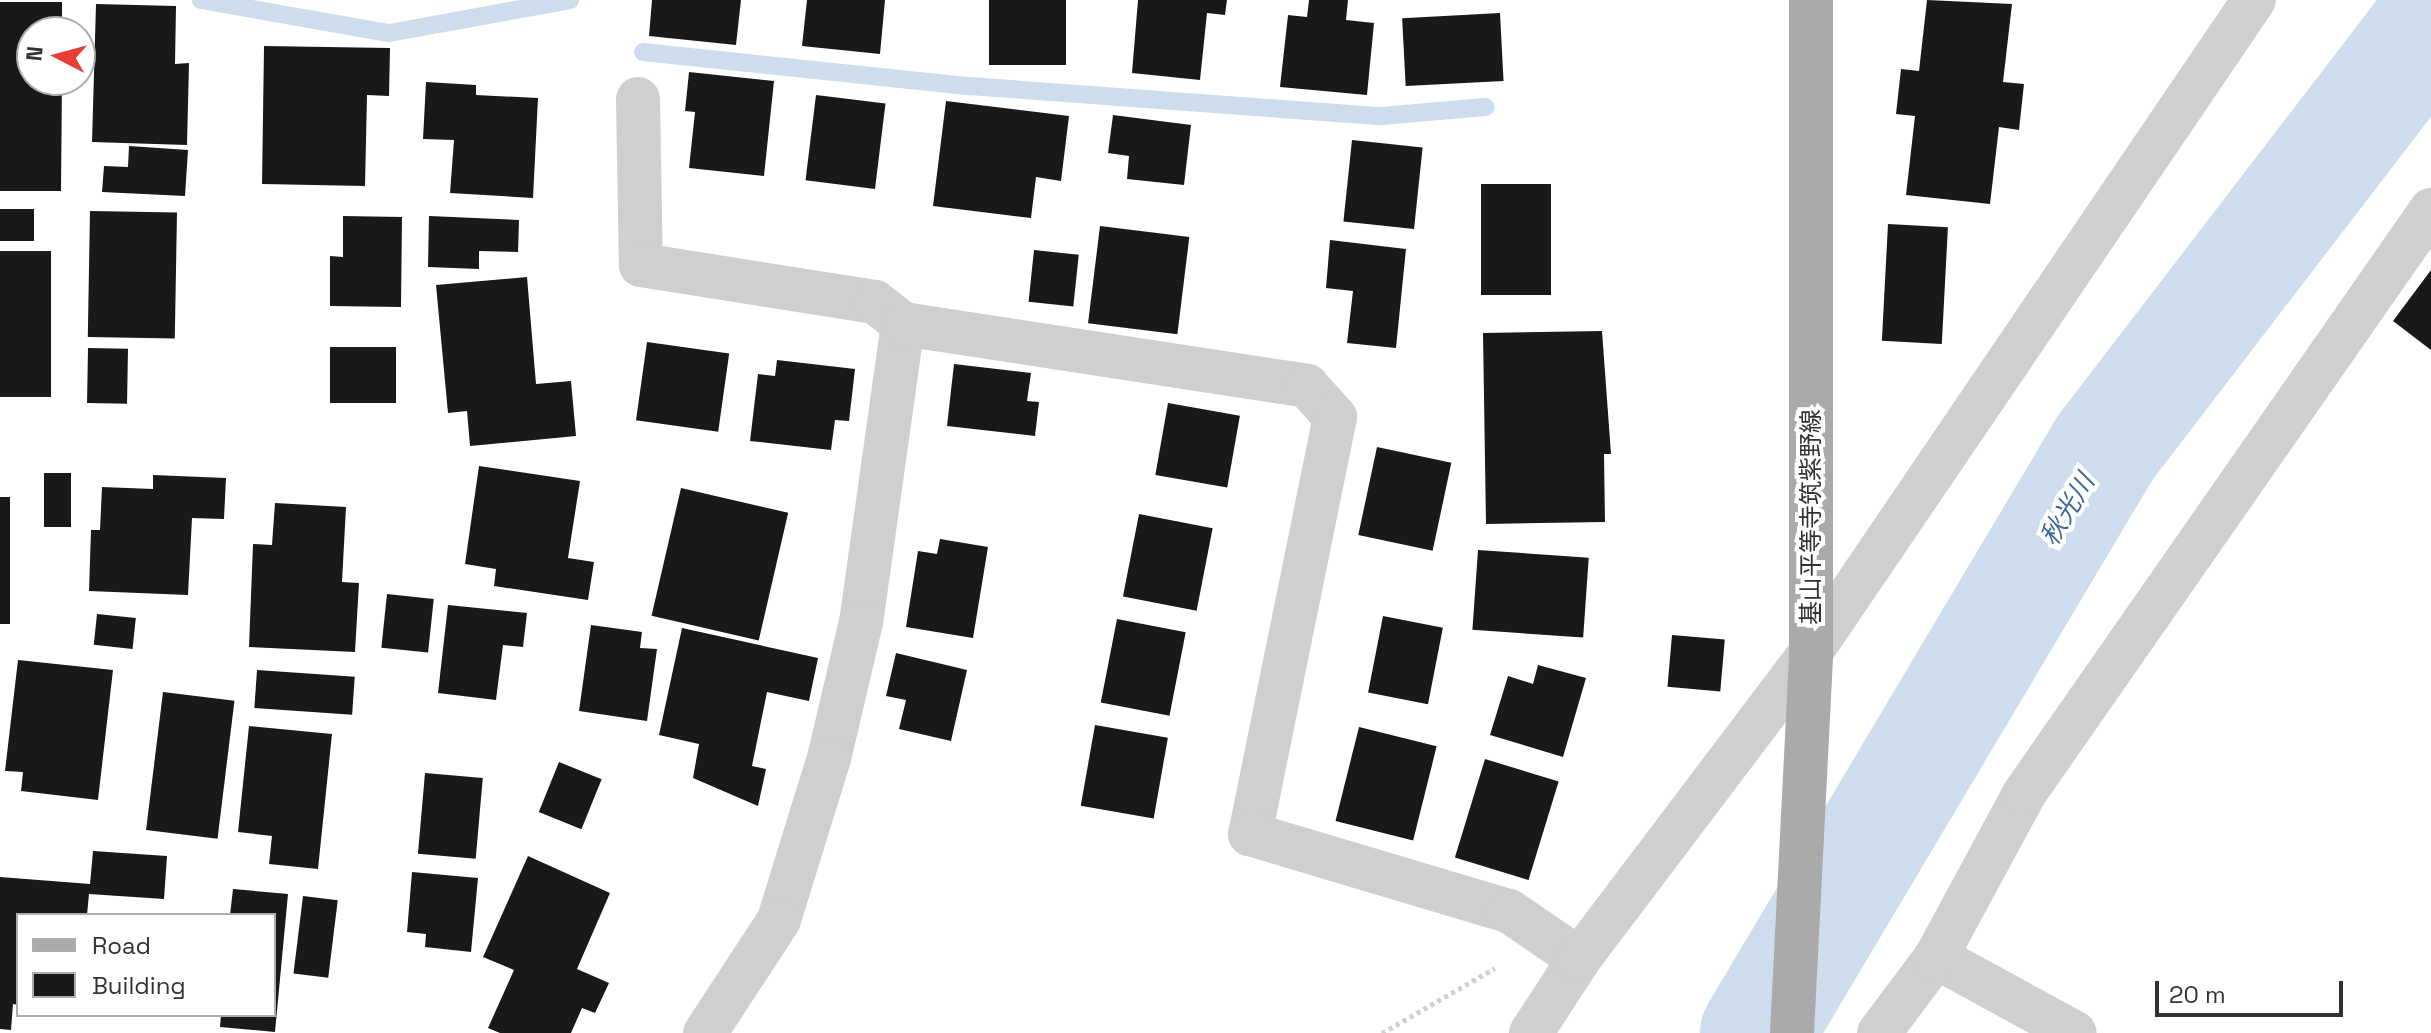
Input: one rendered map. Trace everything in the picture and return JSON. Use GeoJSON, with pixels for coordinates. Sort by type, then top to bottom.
{"type":"FeatureCollection","features":[{"type":"Feature","properties":{"kind":"main road","name":"基山平等寺筑紫野線"},"geometry":{"type":"LineString","coordinates":[[1792,1033],[1811,652],[1811,0]]}},
{"type":"Feature","properties":{"kind":"street"},"geometry":{"type":"LineString","coordinates":[[1531,1033],[1579,959],[1811,652],[2254,0]]}},
{"type":"Feature","properties":{"kind":"street"},"geometry":{"type":"LineString","coordinates":[[638,99],[641,265],[875,302],[903,324],[1307,386],[1335,417],[1250,834],[1509,911],[1579,959]]}},
{"type":"Feature","properties":{"kind":"street"},"geometry":{"type":"LineString","coordinates":[[1879,1033],[1936,957],[2024,794],[2431,210]]}},
{"type":"Feature","properties":{"kind":"street"},"geometry":{"type":"LineString","coordinates":[[705,1033],[779,920],[829,758],[861,622],[903,324]]}},
{"type":"Feature","properties":{"kind":"street"},"geometry":{"type":"LineString","coordinates":[[1936,957],[2075,1033]]}},
{"type":"Feature","properties":{"kind":"path"},"geometry":{"type":"LineString","coordinates":[[1382,1033],[1503,964],[1579,959]]}},
{"type":"Feature","properties":{"kind":"building"},"geometry":{"type":"Polygon","coordinates":[[[652,0],[741,0],[736,45],[649,36],[652,0]]]}},
{"type":"Feature","properties":{"kind":"building"},"geometry":{"type":"Polygon","coordinates":[[[807,0],[885,0],[880,54],[802,46],[807,0]]]}},
{"type":"Feature","properties":{"kind":"building"},"geometry":{"type":"Polygon","coordinates":[[[989,0],[1066,0],[1066,65],[989,65],[989,0]]]}},
{"type":"Feature","properties":{"kind":"building"},"geometry":{"type":"Polygon","coordinates":[[[1138,0],[1227,0],[1225,15],[1207,13],[1200,80],[1132,73],[1138,0]]]}},
{"type":"Feature","properties":{"kind":"building"},"geometry":{"type":"Polygon","coordinates":[[[1309,0],[1348,0],[1346,20],[1374,23],[1367,95],[1280,87],[1288,15],[1307,17],[1309,0]]]}},
{"type":"Feature","properties":{"kind":"building"},"geometry":{"type":"Polygon","coordinates":[[[1927,0],[2012,4],[2003,82],[2024,84],[2019,130],[1999,127],[1990,204],[1906,195],[1915,116],[1896,114],[1901,69],[1919,71],[1927,0]]]}},
{"type":"Feature","properties":{"kind":"building"},"geometry":{"type":"Polygon","coordinates":[[[0,2],[62,2],[62,16],[16,16],[16,96],[62,96],[61,191],[0,191],[0,2]]]}},
{"type":"Feature","properties":{"kind":"building"},"geometry":{"type":"Polygon","coordinates":[[[96,4],[176,6],[175,64],[189,63],[187,145],[92,142],[93,96],[96,96],[96,4]]]}},
{"type":"Feature","properties":{"kind":"building"},"geometry":{"type":"Polygon","coordinates":[[[1500,13],[1504,81],[1406,86],[1402,18],[1500,13]]]}},
{"type":"Feature","properties":{"kind":"building"},"geometry":{"type":"Polygon","coordinates":[[[264,46],[390,48],[389,96],[367,95],[365,186],[262,184],[264,46]]]}},
{"type":"Feature","properties":{"kind":"building"},"geometry":{"type":"Polygon","coordinates":[[[689,72],[774,81],[764,176],[689,168],[695,112],[685,111],[689,72]]]}},
{"type":"Feature","properties":{"kind":"building"},"geometry":{"type":"Polygon","coordinates":[[[426,82],[476,85],[476,95],[538,98],[533,198],[450,193],[454,140],[423,139],[426,82]]]}},
{"type":"Feature","properties":{"kind":"building"},"geometry":{"type":"Polygon","coordinates":[[[816,95],[885,104],[875,189],[806,180],[816,95]]]}},
{"type":"Feature","properties":{"kind":"building"},"geometry":{"type":"Polygon","coordinates":[[[946,101],[1069,116],[1061,181],[1036,177],[1031,218],[933,206],[946,101]]]}},
{"type":"Feature","properties":{"kind":"building"},"geometry":{"type":"Polygon","coordinates":[[[1113,115],[1191,125],[1184,185],[1127,179],[1129,156],[1108,153],[1113,115]]]}},
{"type":"Feature","properties":{"kind":"building"},"geometry":{"type":"Polygon","coordinates":[[[1352,140],[1423,147],[1414,229],[1343,222],[1352,140]]]}},
{"type":"Feature","properties":{"kind":"building"},"geometry":{"type":"Polygon","coordinates":[[[129,146],[188,150],[185,196],[102,192],[104,166],[128,167],[129,146]]]}},
{"type":"Feature","properties":{"kind":"building"},"geometry":{"type":"Polygon","coordinates":[[[1481,184],[1551,184],[1551,295],[1481,295],[1481,184]]]}},
{"type":"Feature","properties":{"kind":"building"},"geometry":{"type":"Polygon","coordinates":[[[0,209],[34,209],[34,241],[0,241],[0,209]]]}},
{"type":"Feature","properties":{"kind":"building"},"geometry":{"type":"Polygon","coordinates":[[[90,211],[177,213],[175,338],[88,337],[90,211]]]}},
{"type":"Feature","properties":{"kind":"building"},"geometry":{"type":"Polygon","coordinates":[[[343,216],[402,217],[401,307],[330,306],[330,256],[343,257],[343,216]]]}},
{"type":"Feature","properties":{"kind":"building"},"geometry":{"type":"Polygon","coordinates":[[[429,216],[519,220],[518,252],[479,251],[479,269],[428,267],[429,216]]]}},
{"type":"Feature","properties":{"kind":"building"},"geometry":{"type":"Polygon","coordinates":[[[1888,224],[1948,227],[1942,344],[1882,341],[1888,224]]]}},
{"type":"Feature","properties":{"kind":"building"},"geometry":{"type":"Polygon","coordinates":[[[1100,226],[1189,237],[1177,334],[1088,323],[1100,226]]]}},
{"type":"Feature","properties":{"kind":"building"},"geometry":{"type":"Polygon","coordinates":[[[1330,240],[1406,249],[1396,348],[1347,343],[1353,291],[1326,288],[1330,240]]]}},
{"type":"Feature","properties":{"kind":"building"},"geometry":{"type":"Polygon","coordinates":[[[1034,250],[1079,255],[1073,306],[1029,302],[1034,250]]]}},
{"type":"Feature","properties":{"kind":"building"},"geometry":{"type":"Polygon","coordinates":[[[0,251],[51,251],[51,397],[0,397],[0,251]]]}},
{"type":"Feature","properties":{"kind":"building"},"geometry":{"type":"Polygon","coordinates":[[[2431,270],[2431,350],[2393,321],[2431,270]]]}},
{"type":"Feature","properties":{"kind":"building"},"geometry":{"type":"Polygon","coordinates":[[[527,277],[536,384],[571,381],[576,436],[470,446],[467,411],[448,413],[436,285],[527,277]]]}},
{"type":"Feature","properties":{"kind":"building"},"geometry":{"type":"Polygon","coordinates":[[[1602,331],[1611,454],[1604,454],[1605,522],[1486,524],[1483,333],[1602,331]]]}},
{"type":"Feature","properties":{"kind":"building"},"geometry":{"type":"Polygon","coordinates":[[[647,342],[729,354],[718,432],[636,420],[647,342]]]}},
{"type":"Feature","properties":{"kind":"building"},"geometry":{"type":"Polygon","coordinates":[[[330,347],[396,347],[396,403],[330,403],[330,347]]]}},
{"type":"Feature","properties":{"kind":"building"},"geometry":{"type":"Polygon","coordinates":[[[88,348],[128,349],[127,404],[87,403],[88,348]]]}},
{"type":"Feature","properties":{"kind":"building"},"geometry":{"type":"Polygon","coordinates":[[[777,360],[855,369],[849,421],[835,420],[831,450],[750,441],[758,374],[775,376],[777,360]]]}},
{"type":"Feature","properties":{"kind":"building"},"geometry":{"type":"Polygon","coordinates":[[[954,364],[1031,373],[1027,401],[1039,402],[1035,436],[947,426],[954,364]]]}},
{"type":"Feature","properties":{"kind":"building"},"geometry":{"type":"Polygon","coordinates":[[[1168,403],[1240,416],[1227,488],[1155,475],[1168,403]]]}},
{"type":"Feature","properties":{"kind":"building"},"geometry":{"type":"Polygon","coordinates":[[[1377,447],[1451,463],[1433,551],[1358,535],[1377,447]]]}},
{"type":"Feature","properties":{"kind":"building"},"geometry":{"type":"Polygon","coordinates":[[[479,466],[580,481],[568,558],[594,562],[588,600],[494,586],[496,569],[465,564],[479,466]]]}},
{"type":"Feature","properties":{"kind":"building"},"geometry":{"type":"Polygon","coordinates":[[[44,473],[71,473],[71,527],[44,527],[44,473]]]}},
{"type":"Feature","properties":{"kind":"building"},"geometry":{"type":"Polygon","coordinates":[[[153,475],[226,478],[224,519],[192,518],[188,595],[89,591],[91,530],[100,530],[102,487],[153,489],[153,475]]]}},
{"type":"Feature","properties":{"kind":"building"},"geometry":{"type":"Polygon","coordinates":[[[681,488],[788,513],[759,640],[652,616],[681,488]]]}},
{"type":"Feature","properties":{"kind":"building"},"geometry":{"type":"Polygon","coordinates":[[[0,497],[10,497],[10,624],[0,624],[0,497]]]}},
{"type":"Feature","properties":{"kind":"building"},"geometry":{"type":"Polygon","coordinates":[[[275,503],[346,507],[342,582],[359,583],[355,652],[249,647],[253,544],[272,545],[275,503]]]}},
{"type":"Feature","properties":{"kind":"building"},"geometry":{"type":"Polygon","coordinates":[[[1139,514],[1213,528],[1197,611],[1123,596],[1139,514]]]}},
{"type":"Feature","properties":{"kind":"building"},"geometry":{"type":"Polygon","coordinates":[[[940,539],[988,547],[973,638],[906,627],[918,551],[937,554],[940,539]]]}},
{"type":"Feature","properties":{"kind":"building"},"geometry":{"type":"Polygon","coordinates":[[[1478,550],[1589,558],[1583,638],[1472,630],[1478,550]]]}},
{"type":"Feature","properties":{"kind":"building"},"geometry":{"type":"Polygon","coordinates":[[[387,594],[434,599],[428,653],[381,648],[387,594]]]}},
{"type":"Feature","properties":{"kind":"building"},"geometry":{"type":"Polygon","coordinates":[[[448,605],[527,613],[523,647],[503,645],[496,700],[438,693],[448,605]]]}},
{"type":"Feature","properties":{"kind":"building"},"geometry":{"type":"Polygon","coordinates":[[[97,614],[136,618],[133,649],[94,645],[97,614]]]}},
{"type":"Feature","properties":{"kind":"building"},"geometry":{"type":"Polygon","coordinates":[[[1383,616],[1443,628],[1428,704],[1368,693],[1383,616]]]}},
{"type":"Feature","properties":{"kind":"building"},"geometry":{"type":"Polygon","coordinates":[[[1117,619],[1186,632],[1169,716],[1101,702],[1117,619]]]}},
{"type":"Feature","properties":{"kind":"building"},"geometry":{"type":"Polygon","coordinates":[[[591,625],[642,632],[640,648],[657,649],[647,721],[579,711],[591,625]]]}},
{"type":"Feature","properties":{"kind":"building"},"geometry":{"type":"Polygon","coordinates":[[[682,628],[818,658],[809,701],[767,692],[752,766],[766,769],[758,806],[693,778],[699,744],[659,735],[682,628]]]}},
{"type":"Feature","properties":{"kind":"building"},"geometry":{"type":"Polygon","coordinates":[[[1672,635],[1725,640],[1720,691],[1667,687],[1672,635]]]}},
{"type":"Feature","properties":{"kind":"building"},"geometry":{"type":"Polygon","coordinates":[[[896,653],[967,670],[951,741],[899,729],[906,700],[886,696],[896,653]]]}},
{"type":"Feature","properties":{"kind":"building"},"geometry":{"type":"Polygon","coordinates":[[[18,660],[113,670],[98,800],[21,791],[23,772],[5,771],[18,660]]]}},
{"type":"Feature","properties":{"kind":"building"},"geometry":{"type":"Polygon","coordinates":[[[1538,665],[1586,678],[1563,757],[1490,735],[1508,676],[1533,684],[1538,665]]]}},
{"type":"Feature","properties":{"kind":"building"},"geometry":{"type":"Polygon","coordinates":[[[257,670],[355,677],[352,715],[254,708],[257,670]]]}},
{"type":"Feature","properties":{"kind":"building"},"geometry":{"type":"Polygon","coordinates":[[[163,692],[234,701],[218,839],[146,830],[163,692]]]}},
{"type":"Feature","properties":{"kind":"building"},"geometry":{"type":"Polygon","coordinates":[[[1095,725],[1168,738],[1154,819],[1081,806],[1095,725]]]}},
{"type":"Feature","properties":{"kind":"building"},"geometry":{"type":"Polygon","coordinates":[[[249,726],[332,734],[318,869],[269,864],[272,836],[238,832],[249,726]]]}},
{"type":"Feature","properties":{"kind":"building"},"geometry":{"type":"Polygon","coordinates":[[[1359,727],[1437,746],[1413,840],[1336,821],[1359,727]]]}},
{"type":"Feature","properties":{"kind":"building"},"geometry":{"type":"Polygon","coordinates":[[[1485,759],[1559,782],[1529,880],[1455,857],[1485,759]]]}},
{"type":"Feature","properties":{"kind":"building"},"geometry":{"type":"Polygon","coordinates":[[[559,762],[602,779],[581,829],[539,812],[559,762]]]}},
{"type":"Feature","properties":{"kind":"building"},"geometry":{"type":"Polygon","coordinates":[[[425,773],[483,778],[476,859],[418,854],[425,773]]]}},
{"type":"Feature","properties":{"kind":"building"},"geometry":{"type":"Polygon","coordinates":[[[93,851],[167,856],[164,899],[89,894],[87,913],[16,913],[16,1005],[13,1004],[11,1030],[0,1029],[0,877],[90,884],[93,851]]]}},
{"type":"Feature","properties":{"kind":"building"},"geometry":{"type":"Polygon","coordinates":[[[528,856],[610,893],[577,969],[609,983],[595,1013],[582,1008],[571,1033],[500,1033],[488,1028],[514,970],[483,957],[528,856]]]}},
{"type":"Feature","properties":{"kind":"building"},"geometry":{"type":"Polygon","coordinates":[[[412,872],[478,878],[471,952],[425,947],[426,934],[407,932],[412,872]]]}},
{"type":"Feature","properties":{"kind":"building"},"geometry":{"type":"Polygon","coordinates":[[[233,889],[288,894],[275,1032],[220,1027],[221,1017],[276,1017],[276,913],[230,913],[233,889]]]}},
{"type":"Feature","properties":{"kind":"building"},"geometry":{"type":"Polygon","coordinates":[[[303,896],[338,900],[328,978],[293,973],[303,896]]]}},
{"type":"Feature","properties":{"kind":"waterway"},"geometry":{"type":"LineString","coordinates":[[201,0],[389,33],[570,0]]}},
{"type":"Feature","properties":{"kind":"waterway","name":"秋光川"},"geometry":{"type":"LineString","coordinates":[[1757,1033],[2105,448],[2431,23]]}},
{"type":"Feature","properties":{"kind":"waterway"},"geometry":{"type":"LineString","coordinates":[[2418,43],[2431,45]]}},
{"type":"Feature","properties":{"kind":"waterway"},"geometry":{"type":"LineString","coordinates":[[643,52],[969,86],[1381,116],[1486,107]]}}]}
